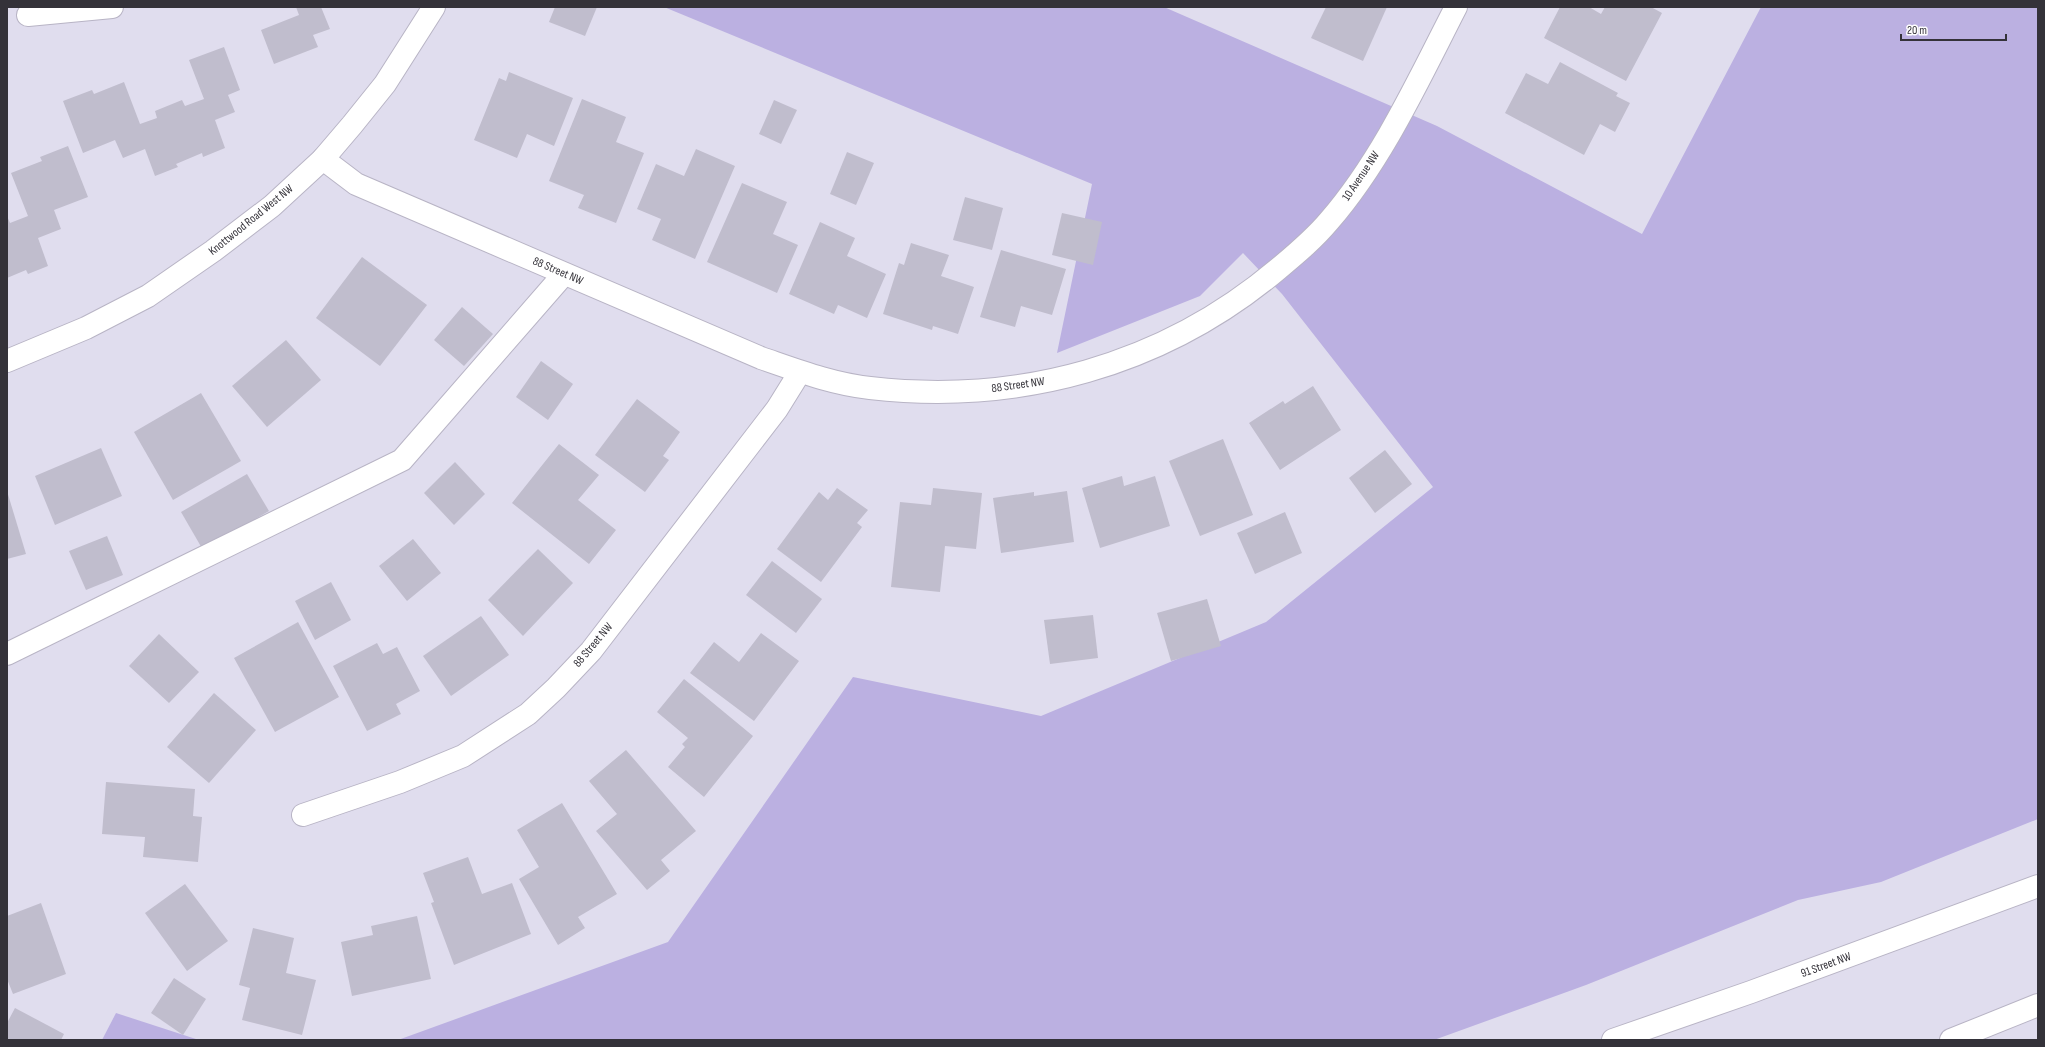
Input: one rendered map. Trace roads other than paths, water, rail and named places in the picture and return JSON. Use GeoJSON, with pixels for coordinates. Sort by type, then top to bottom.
{"type":"FeatureCollection","features":[{"type":"Feature","properties":{"kind":"street"},"geometry":{"type":"LineString","coordinates":[[28,15],[112,7]]}},
{"type":"Feature","properties":{"kind":"street","name":"Knottwood Road West NW"},"geometry":{"type":"LineString","coordinates":[[7,360],[86,328],[148,296],[213,251],[272,206],[323,158],[384,84],[434,7]]}},
{"type":"Feature","properties":{"kind":"street","name":"10 Avenue NW"},"geometry":{"type":"LineString","coordinates":[[1224,310],[1258,286],[1300,250],[1329,221],[1357,185],[1390,130],[1456,7]]}},
{"type":"Feature","properties":{"kind":"street","name":"88 Street NW"},"geometry":{"type":"LineString","coordinates":[[323,158],[356,184],[760,358],[800,372],[868,388],[917,391],[971,391],[1032,384],[1110,365],[1185,333],[1224,310]]}},
{"type":"Feature","properties":{"kind":"street"},"geometry":{"type":"LineString","coordinates":[[7,654],[402,460],[564,274]]}},
{"type":"Feature","properties":{"kind":"street","name":"88 Street NW"},"geometry":{"type":"LineString","coordinates":[[303,815],[400,782],[463,756],[528,714],[556,688],[591,650],[777,409],[800,372]]}},
{"type":"Feature","properties":{"kind":"street","name":"91 Street NW"},"geometry":{"type":"LineString","coordinates":[[1613,1040],[1751,992],[2038,886]]}},
{"type":"Feature","properties":{"kind":"street"},"geometry":{"type":"LineString","coordinates":[[1951,1040],[2038,1005]]}}]}
